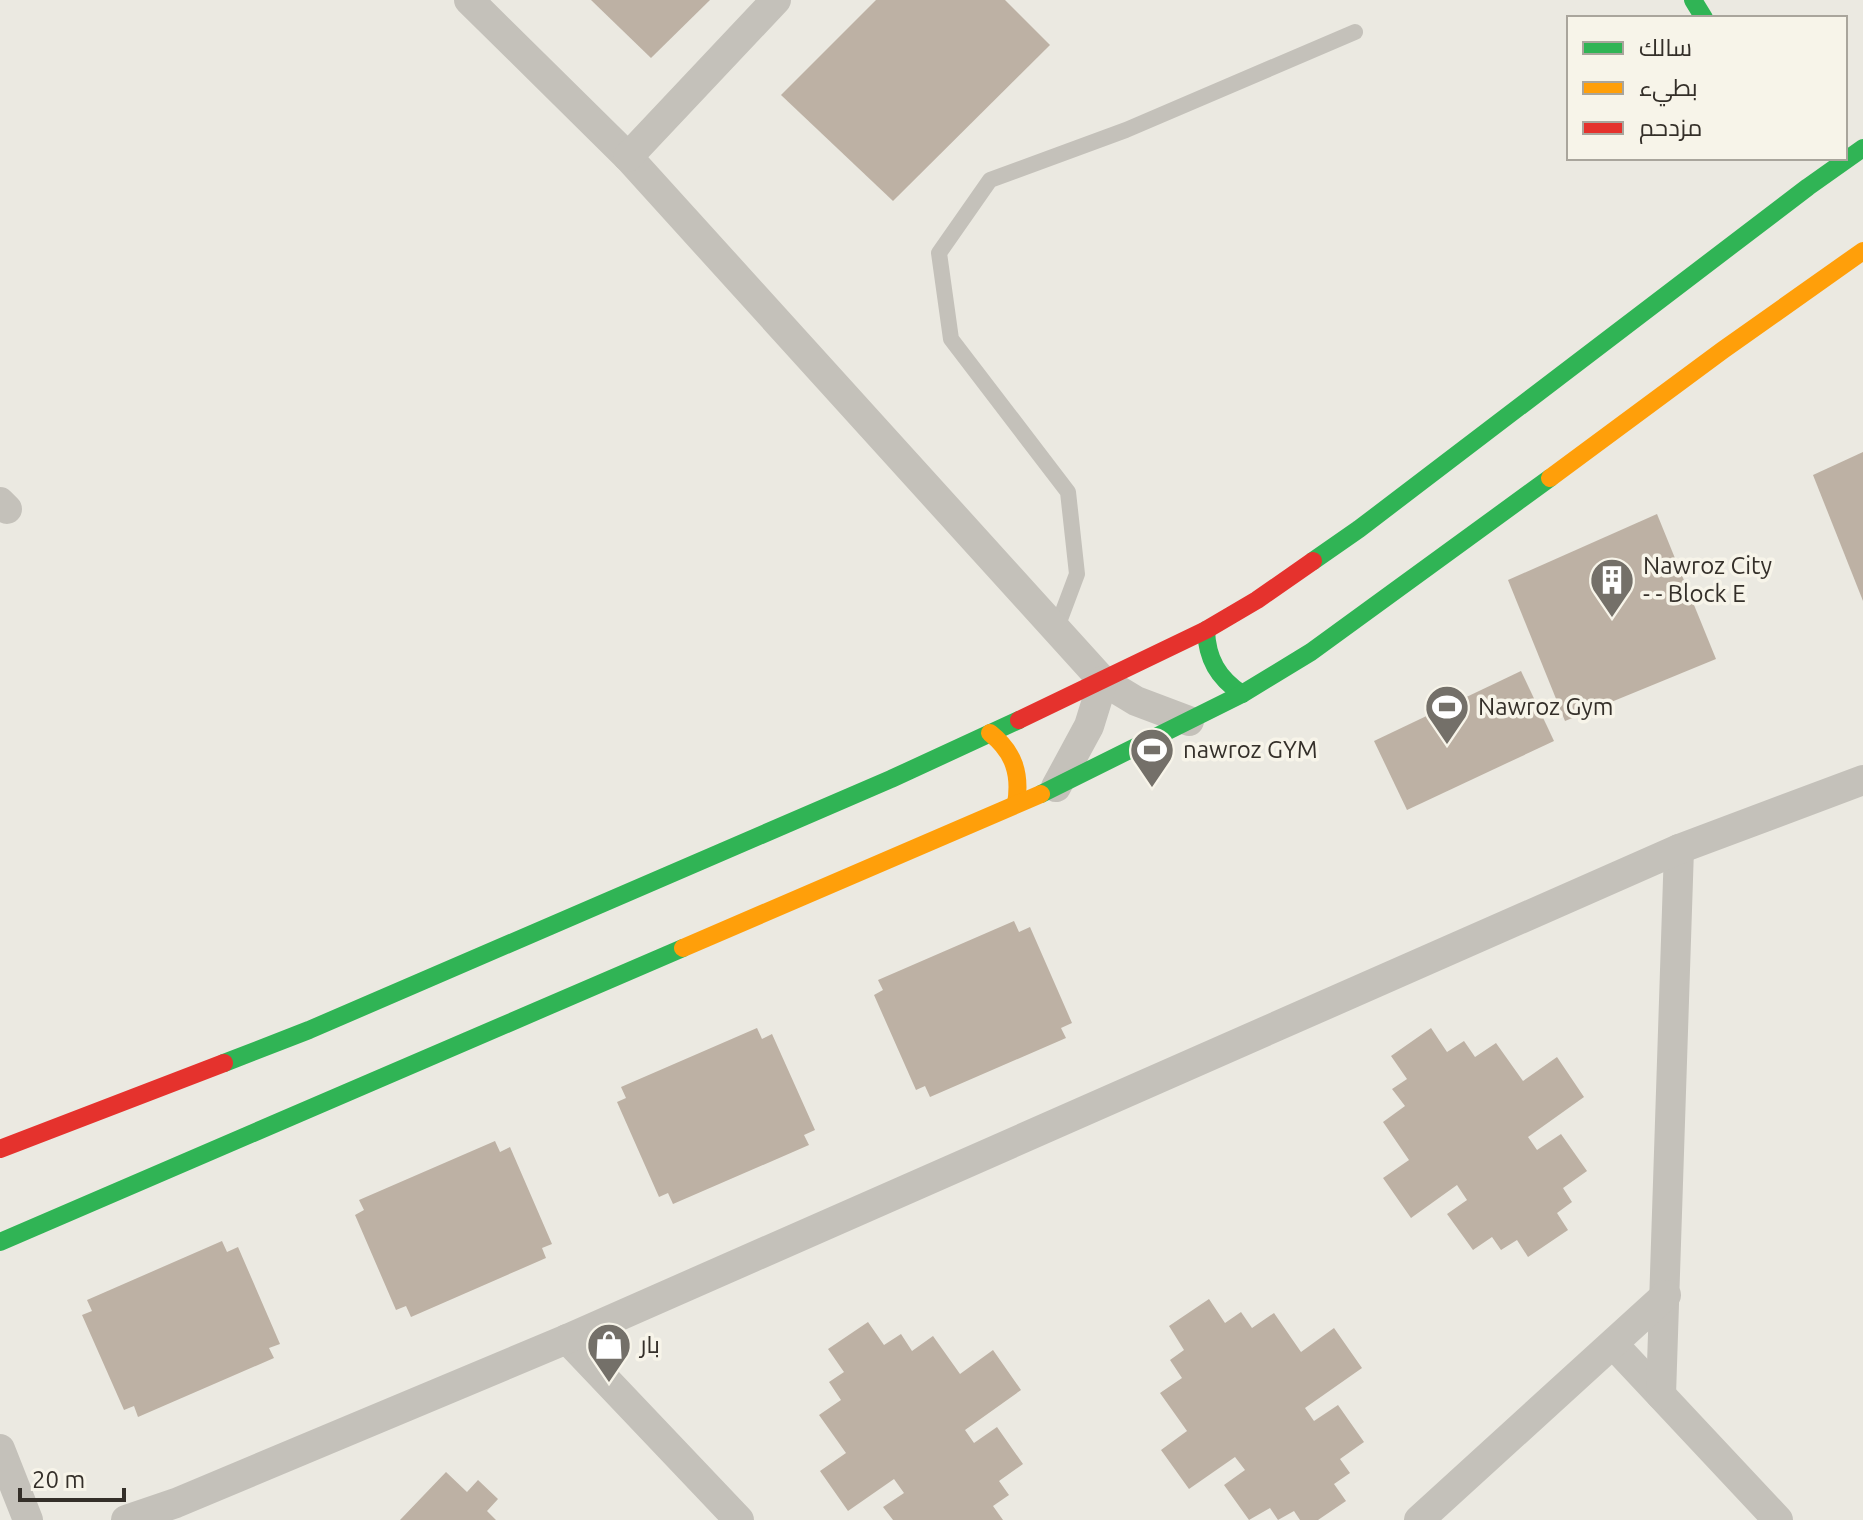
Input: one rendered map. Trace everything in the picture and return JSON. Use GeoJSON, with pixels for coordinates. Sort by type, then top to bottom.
{"type":"FeatureCollection","features":[{"type":"Feature","properties":{"kind":"main road"},"geometry":{"type":"LineString","coordinates":[[0,1149],[309,1030],[990,733],[1206,630],[1257,600],[1359,529],[1846,160]]}},
{"type":"Feature","properties":{"kind":"main road"},"geometry":{"type":"LineString","coordinates":[[1796,168],[1808,187]]}},
{"type":"Feature","properties":{"kind":"main road"},"geometry":{"type":"LineString","coordinates":[[0,1242],[1056,787],[1242,694],[1311,652],[1391,596],[1723,350],[1863,251]]}},
{"type":"Feature","properties":{"kind":"main road"},"geometry":{"type":"LineString","coordinates":[[1206,630],[1208,656],[1213,667],[1221,678],[1242,694]]}},
{"type":"Feature","properties":{"kind":"main road"},"geometry":{"type":"LineString","coordinates":[[990,733],[1002,741],[1016,763],[1019,777],[1016,804]]}},
{"type":"Feature","properties":{"kind":"street"},"geometry":{"type":"LineString","coordinates":[[469,0],[628,157],[1103,681],[1136,701],[1189,721]]}},
{"type":"Feature","properties":{"kind":"street"},"geometry":{"type":"LineString","coordinates":[[628,157],[776,0]]}},
{"type":"Feature","properties":{"kind":"street"},"geometry":{"type":"LineString","coordinates":[[1056,787],[1089,726],[1103,681]]}},
{"type":"Feature","properties":{"kind":"street"},"geometry":{"type":"LineString","coordinates":[[126,1520],[182,1512],[1679,849],[1863,780]]}},
{"type":"Feature","properties":{"kind":"street"},"geometry":{"type":"LineString","coordinates":[[1661,1395],[1679,849]]}},
{"type":"Feature","properties":{"kind":"street"},"geometry":{"type":"LineString","coordinates":[[1419,1520],[1666,1295]]}},
{"type":"Feature","properties":{"kind":"street"},"geometry":{"type":"LineString","coordinates":[[567,1339],[739,1520]]}},
{"type":"Feature","properties":{"kind":"street"},"geometry":{"type":"LineString","coordinates":[[1613,1344],[1778,1520]]}},
{"type":"Feature","properties":{"kind":"street"},"geometry":{"type":"LineString","coordinates":[[0,1449],[28,1520]]}},
{"type":"Feature","properties":{"kind":"lane"},"geometry":{"type":"LineString","coordinates":[[1056,630],[1077,574],[1068,492],[951,339],[939,253],[990,180],[1126,130],[1355,32]]}},
{"type":"Feature","properties":{"kind":"building"},"geometry":{"type":"Polygon","coordinates":[[[591,0],[710,0],[651,58],[591,0]]]}},
{"type":"Feature","properties":{"kind":"building"},"geometry":{"type":"Polygon","coordinates":[[[876,0],[1005,0],[1050,45],[893,201],[781,95],[876,0]]]}},
{"type":"Feature","properties":{"kind":"building"},"geometry":{"type":"Polygon","coordinates":[[[1863,452],[1863,601],[1813,475],[1863,452]]]}},
{"type":"Feature","properties":{"kind":"building","name":"Nawroz City - - Block E"},"geometry":{"type":"Polygon","coordinates":[[[1657,514],[1716,659],[1565,721],[1508,580],[1657,514]]]}},
{"type":"Feature","properties":{"kind":"building"},"geometry":{"type":"Polygon","coordinates":[[[1521,671],[1554,741],[1407,810],[1374,741],[1521,671]]]}},
{"type":"Feature","properties":{"kind":"building"},"geometry":{"type":"Polygon","coordinates":[[[1014,921],[1019,932],[1030,927],[1072,1023],[1061,1028],[1066,1038],[930,1097],[925,1086],[916,1090],[874,995],[883,990],[878,980],[1014,921]]]}},
{"type":"Feature","properties":{"kind":"building"},"geometry":{"type":"Polygon","coordinates":[[[757,1028],[762,1039],[772,1034],[815,1130],[804,1135],[809,1145],[673,1204],[668,1193],[659,1197],[617,1102],[626,1098],[621,1087],[757,1028]]]}},
{"type":"Feature","properties":{"kind":"building"},"geometry":{"type":"Polygon","coordinates":[[[1431,1028],[1447,1052],[1464,1041],[1475,1057],[1496,1043],[1523,1081],[1557,1057],[1584,1097],[1528,1137],[1537,1150],[1561,1134],[1587,1171],[1563,1188],[1572,1202],[1557,1213],[1568,1230],[1528,1257],[1517,1240],[1501,1250],[1492,1237],[1473,1250],[1447,1214],[1467,1200],[1457,1185],[1411,1218],[1383,1178],[1409,1160],[1383,1122],[1405,1106],[1392,1089],[1407,1079],[1391,1056],[1431,1028]]]}},
{"type":"Feature","properties":{"kind":"building"},"geometry":{"type":"Polygon","coordinates":[[[495,1141],[500,1152],[510,1147],[552,1244],[542,1248],[546,1258],[411,1317],[406,1306],[396,1310],[355,1215],[364,1210],[359,1200],[495,1141]]]}},
{"type":"Feature","properties":{"kind":"building"},"geometry":{"type":"Polygon","coordinates":[[[222,1241],[227,1252],[238,1247],[280,1344],[269,1348],[274,1358],[138,1417],[134,1406],[124,1410],[82,1315],[92,1311],[87,1300],[222,1241]]]}},
{"type":"Feature","properties":{"kind":"building"},"geometry":{"type":"Polygon","coordinates":[[[1209,1299],[1225,1323],[1241,1312],[1252,1328],[1274,1313],[1301,1352],[1334,1328],[1362,1368],[1305,1408],[1314,1421],[1338,1405],[1364,1442],[1340,1459],[1350,1473],[1334,1484],[1346,1501],[1318,1520],[1300,1520],[1294,1511],[1278,1520],[1270,1508],[1249,1520],[1224,1485],[1245,1470],[1235,1457],[1189,1489],[1161,1450],[1187,1431],[1160,1393],[1182,1378],[1170,1360],[1184,1350],[1169,1326],[1209,1299]]]}},
{"type":"Feature","properties":{"kind":"building"},"geometry":{"type":"Polygon","coordinates":[[[868,1322],[884,1345],[901,1334],[912,1351],[933,1336],[960,1374],[993,1350],[1021,1390],[965,1430],[974,1443],[997,1427],[1023,1464],[999,1481],[1009,1495],[993,1506],[1003,1520],[893,1520],[883,1507],[904,1493],[894,1479],[848,1511],[820,1471],[846,1453],[819,1415],[841,1400],[829,1382],[844,1372],[828,1349],[868,1322]]]}},
{"type":"Feature","properties":{"kind":"building"},"geometry":{"type":"Polygon","coordinates":[[[446,1472],[467,1492],[478,1480],[498,1499],[487,1511],[496,1520],[400,1520],[446,1472]]]}},
{"type":"Feature","properties":{"kind":"traffic: fast"},"geometry":{"type":"LineString","coordinates":[[1693,0],[1703,16]]}},
{"type":"Feature","properties":{"kind":"traffic: fast"},"geometry":{"type":"LineString","coordinates":[[1847,159],[1863,148]]}},
{"type":"Feature","properties":{"kind":"traffic: fast"},"geometry":{"type":"LineString","coordinates":[[1313,561],[1846,160]]}},
{"type":"Feature","properties":{"kind":"traffic: fast"},"geometry":{"type":"LineString","coordinates":[[1041,794],[1242,694],[1311,652],[1550,478]]}},
{"type":"Feature","properties":{"kind":"traffic: fast"},"geometry":{"type":"LineString","coordinates":[[1206,630],[1215,667],[1242,694]]}},
{"type":"Feature","properties":{"kind":"traffic: fast"},"geometry":{"type":"LineString","coordinates":[[224,1063],[309,1030],[891,779],[1019,720]]}},
{"type":"Feature","properties":{"kind":"traffic: fast"},"geometry":{"type":"LineString","coordinates":[[0,1242],[683,948]]}},
{"type":"Feature","properties":{"kind":"traffic: slow"},"geometry":{"type":"LineString","coordinates":[[1550,478],[1863,251]]}},
{"type":"Feature","properties":{"kind":"traffic: slow"},"geometry":{"type":"LineString","coordinates":[[990,733],[1005,748],[1014,764],[1016,804]]}},
{"type":"Feature","properties":{"kind":"traffic: slow"},"geometry":{"type":"LineString","coordinates":[[683,948],[1041,794]]}},
{"type":"Feature","properties":{"kind":"traffic: jam"},"geometry":{"type":"LineString","coordinates":[[1019,720],[1206,630],[1257,600],[1313,561]]}},
{"type":"Feature","properties":{"kind":"traffic: jam"},"geometry":{"type":"LineString","coordinates":[[0,1149],[224,1063]]}},
{"type":"Feature","properties":{"kind":"place","name":"Nawroz City - - Block E"},"geometry":{"type":"Point","coordinates":[1612,619]}},
{"type":"Feature","properties":{"kind":"place","name":"Nawroz Gym"},"geometry":{"type":"Point","coordinates":[1447,746]}},
{"type":"Feature","properties":{"kind":"place","name":"nawroz GYM"},"geometry":{"type":"Point","coordinates":[1152,789]}},
{"type":"Feature","properties":{"kind":"place","name":"بار"},"geometry":{"type":"Point","coordinates":[609,1384]}}]}
